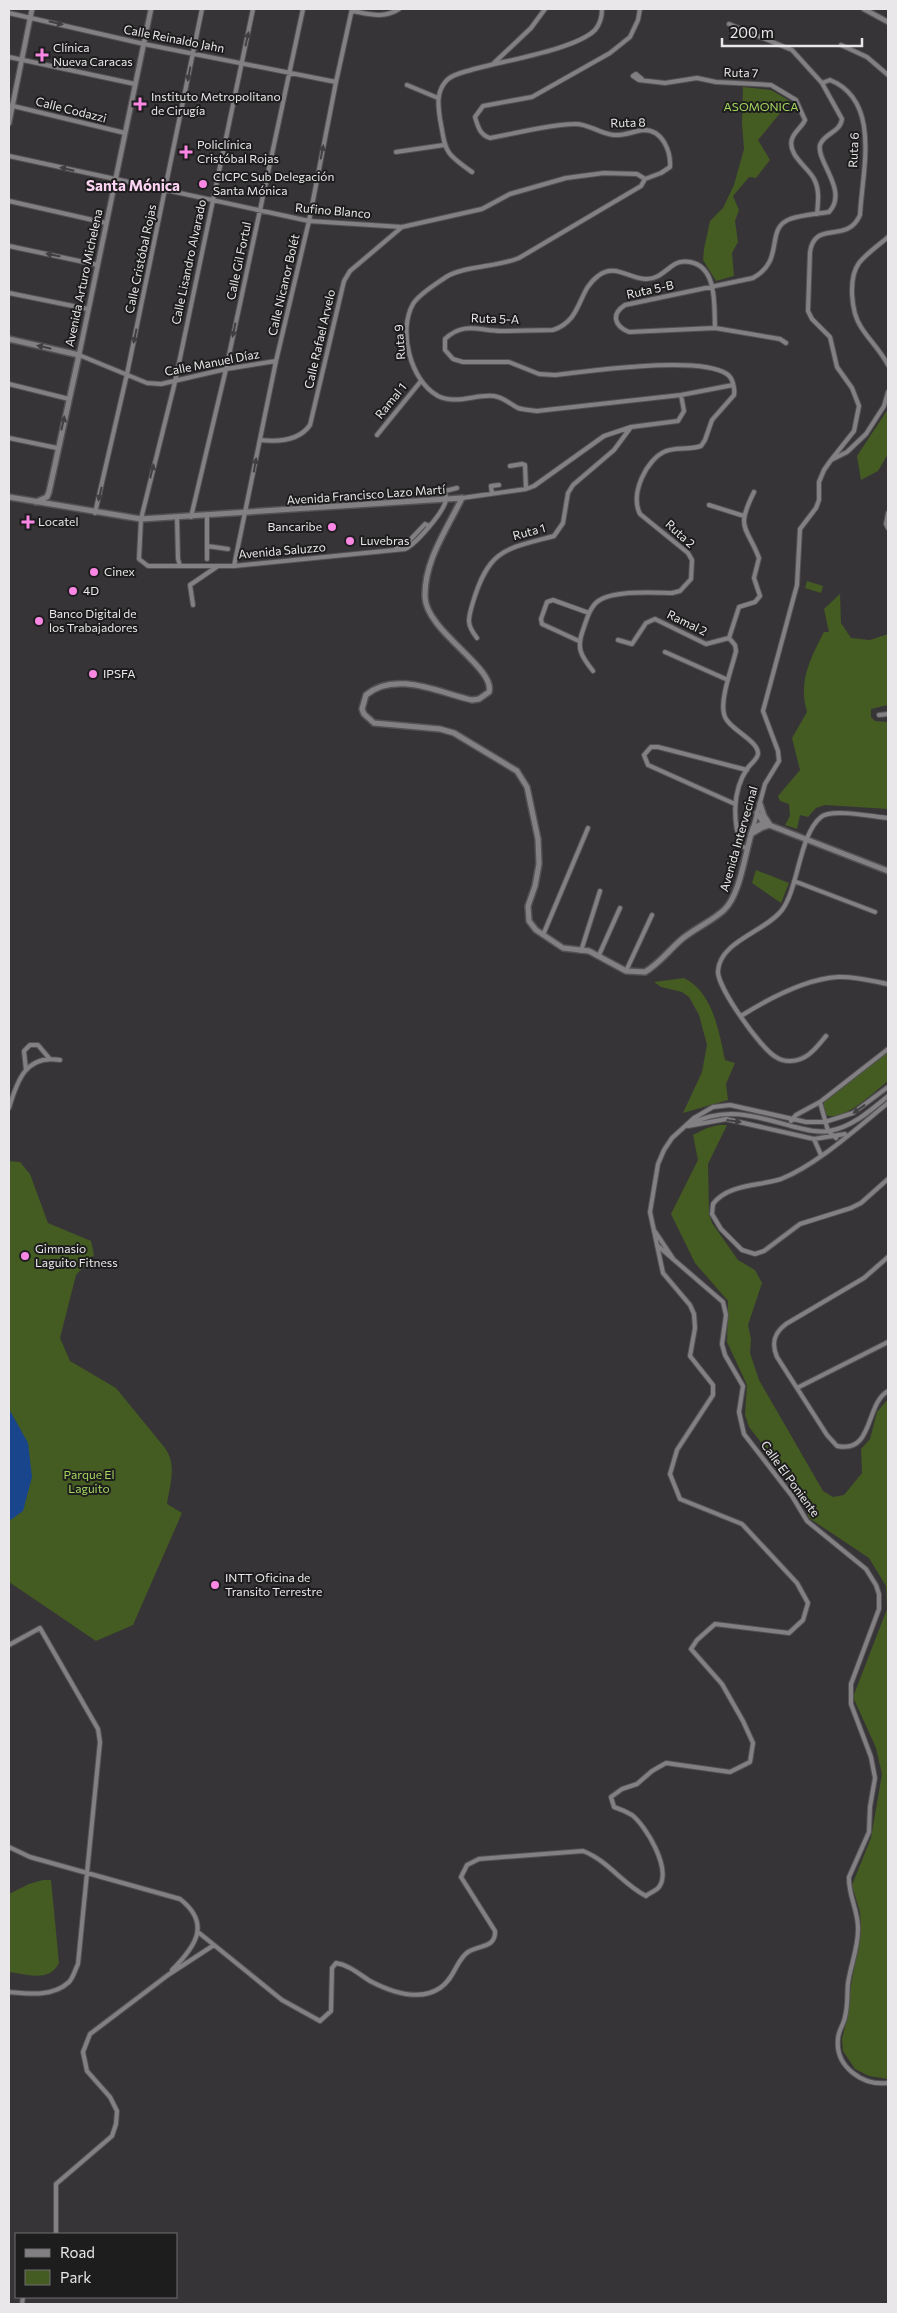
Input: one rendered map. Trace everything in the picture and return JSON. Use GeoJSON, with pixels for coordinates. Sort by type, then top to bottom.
{"type":"FeatureCollection","features":[{"type":"Feature","properties":{"kind":"main road","name":"Calle Manuel Díaz"},"geometry":{"type":"LineString","coordinates":[[9,339],[79,355]]}},
{"type":"Feature","properties":{"kind":"main road","name":"Avenida Arturo Michelena"},"geometry":{"type":"LineString","coordinates":[[49,492],[57,448],[79,355]]}},
{"type":"Feature","properties":{"kind":"main road"},"geometry":{"type":"LineString","coordinates":[[36,502],[47,497],[49,492]]}},
{"type":"Feature","properties":{"kind":"main road"},"geometry":{"type":"LineString","coordinates":[[49,492],[52,500],[61,507]]}},
{"type":"Feature","properties":{"kind":"main road","name":"Avenida Francisco Lazo Martí"},"geometry":{"type":"LineString","coordinates":[[9,498],[140,519],[462,498]]}},
{"type":"Feature","properties":{"kind":"main road"},"geometry":{"type":"LineString","coordinates":[[462,498],[430,566],[425,600],[428,610],[438,627],[483,673],[490,685],[489,692],[479,699],[472,700],[424,687],[400,684],[384,685],[366,695],[362,709],[364,714],[374,723],[440,729],[454,733],[473,742],[522,776],[528,786],[538,839],[539,864],[535,886],[528,906],[528,917],[533,926],[543,936],[563,948],[599,955],[626,971]]}},
{"type":"Feature","properties":{"kind":"main road"},"geometry":{"type":"LineString","coordinates":[[760,804],[764,816],[770,825]]}},
{"type":"Feature","properties":{"kind":"main road"},"geometry":{"type":"LineString","coordinates":[[757,813],[764,823],[888,871]]}},
{"type":"Feature","properties":{"kind":"main road"},"geometry":{"type":"LineString","coordinates":[[754,828],[764,823]]}},
{"type":"Feature","properties":{"kind":"main road"},"geometry":{"type":"LineString","coordinates":[[751,835],[761,828],[770,825]]}},
{"type":"Feature","properties":{"kind":"main road","name":"Avenida Intervecinal"},"geometry":{"type":"LineString","coordinates":[[626,971],[645,972],[654,967],[682,939],[725,910],[732,900],[738,884],[746,848],[754,828]]}},
{"type":"Feature","properties":{"kind":"street"},"geometry":{"type":"LineString","coordinates":[[9,123],[11,105],[32,9]]}},
{"type":"Feature","properties":{"kind":"street","name":"Avenida Arturo Michelena"},"geometry":{"type":"LineString","coordinates":[[79,355],[151,9]]}},
{"type":"Feature","properties":{"kind":"street","name":"Calle Cristóbal Rojas"},"geometry":{"type":"LineString","coordinates":[[95,513],[127,374],[202,9]]}},
{"type":"Feature","properties":{"kind":"street","name":"Calle Lisandro Alvarado"},"geometry":{"type":"LineString","coordinates":[[140,519],[175,382],[212,200],[254,9]]}},
{"type":"Feature","properties":{"kind":"street","name":"Calle Gil Fortul"},"geometry":{"type":"LineString","coordinates":[[191,517],[226,369],[302,9]]}},
{"type":"Feature","properties":{"kind":"street"},"geometry":{"type":"LineString","coordinates":[[352,10],[382,16],[392,14],[400,9]]}},
{"type":"Feature","properties":{"kind":"street"},"geometry":{"type":"LineString","coordinates":[[494,63],[531,28],[545,9]]}},
{"type":"Feature","properties":{"kind":"street"},"geometry":{"type":"LineString","coordinates":[[472,172],[457,162],[444,145],[438,98],[442,86],[448,78],[494,63],[528,56],[580,40],[595,29],[602,17],[602,9]]}},
{"type":"Feature","properties":{"kind":"street","name":"Ruta 8"},"geometry":{"type":"LineString","coordinates":[[640,9],[638,20],[630,37],[610,53],[532,96],[483,106],[475,117],[479,130],[490,138],[575,123],[606,134],[617,135],[646,130],[656,134],[665,143],[670,155],[670,167],[661,174],[645,180]]}},
{"type":"Feature","properties":{"kind":"street"},"geometry":{"type":"LineString","coordinates":[[864,9],[888,22]]}},
{"type":"Feature","properties":{"kind":"street","name":"Calle Nicanor Bolét"},"geometry":{"type":"LineString","coordinates":[[234,566],[247,513],[276,361],[309,221],[352,10]]}},
{"type":"Feature","properties":{"kind":"street","name":"Calle Reinaldo Jahn"},"geometry":{"type":"LineString","coordinates":[[9,13],[144,44],[193,52],[336,82]]}},
{"type":"Feature","properties":{"kind":"street"},"geometry":{"type":"LineString","coordinates":[[730,24],[792,50],[822,83]]}},
{"type":"Feature","properties":{"kind":"street"},"geometry":{"type":"LineString","coordinates":[[841,45],[867,58],[888,75]]}},
{"type":"Feature","properties":{"kind":"street"},"geometry":{"type":"LineString","coordinates":[[9,57],[135,84]]}},
{"type":"Feature","properties":{"kind":"street","name":"Ruta 7"},"geometry":{"type":"LineString","coordinates":[[642,80],[665,84],[696,78],[716,82],[771,84],[796,100],[805,120],[802,127],[792,138],[791,145],[794,154],[814,180],[818,196],[817,214]]}},
{"type":"Feature","properties":{"kind":"street","name":"Ruta 6"},"geometry":{"type":"LineString","coordinates":[[712,287],[753,278],[761,274],[772,260],[778,229],[791,219],[829,212],[834,204],[833,180],[820,154],[820,145],[824,138],[837,130],[842,119],[822,83],[830,80],[848,93],[859,107],[866,131],[860,215],[857,222],[852,228],[820,234],[811,244],[810,252],[808,311],[812,319],[830,337],[838,367],[852,388],[859,406],[854,431],[831,460]]}},
{"type":"Feature","properties":{"kind":"street"},"geometry":{"type":"LineString","coordinates":[[407,84],[438,98]]}},
{"type":"Feature","properties":{"kind":"street","name":"Calle Codazzi"},"geometry":{"type":"LineString","coordinates":[[11,105],[125,133]]}},
{"type":"Feature","properties":{"kind":"street"},"geometry":{"type":"LineString","coordinates":[[396,152],[444,145]]}},
{"type":"Feature","properties":{"kind":"street","name":"Rufino Blanco"},"geometry":{"type":"LineString","coordinates":[[9,156],[309,221],[402,227]]}},
{"type":"Feature","properties":{"kind":"street"},"geometry":{"type":"LineString","coordinates":[[402,227],[482,209],[510,194],[566,178],[604,173],[637,174],[645,180]]}},
{"type":"Feature","properties":{"kind":"street","name":"Ruta 9"},"geometry":{"type":"LineString","coordinates":[[645,180],[641,186],[520,258],[508,263],[451,274],[420,296],[414,302],[408,315],[410,362],[431,392],[449,400],[497,396],[520,408],[537,412],[681,395],[733,385]]}},
{"type":"Feature","properties":{"kind":"street"},"geometry":{"type":"LineString","coordinates":[[9,201],[106,223]]}},
{"type":"Feature","properties":{"kind":"street","name":"Calle Rafael Arvelo"},"geometry":{"type":"LineString","coordinates":[[260,440],[287,440],[301,434],[310,426],[344,281],[350,271],[402,227]]}},
{"type":"Feature","properties":{"kind":"street"},"geometry":{"type":"LineString","coordinates":[[888,237],[858,264],[855,271],[852,302],[853,312],[860,326],[888,365]]}},
{"type":"Feature","properties":{"kind":"street"},"geometry":{"type":"LineString","coordinates":[[9,246],[98,265]]}},
{"type":"Feature","properties":{"kind":"street","name":"Ruta 5-A"},"geometry":{"type":"LineString","coordinates":[[715,328],[712,287],[702,268],[694,263],[683,261],[652,278],[644,279],[611,270],[597,276],[574,316],[553,330],[500,331],[471,327],[450,334],[445,339],[445,350],[453,359],[463,362],[509,362],[539,374],[555,375],[661,365],[711,368],[728,374],[733,385]]}},
{"type":"Feature","properties":{"kind":"street","name":"Ruta 5-B"},"geometry":{"type":"LineString","coordinates":[[712,287],[625,305],[615,315],[616,322],[620,328],[629,332],[715,328]]}},
{"type":"Feature","properties":{"kind":"street"},"geometry":{"type":"LineString","coordinates":[[9,293],[88,309]]}},
{"type":"Feature","properties":{"kind":"street"},"geometry":{"type":"LineString","coordinates":[[715,328],[780,339],[786,343]]}},
{"type":"Feature","properties":{"kind":"street","name":"Calle Manuel Díaz"},"geometry":{"type":"LineString","coordinates":[[79,355],[147,383],[175,382],[226,369],[276,361]]}},
{"type":"Feature","properties":{"kind":"street","name":"Ramal 1"},"geometry":{"type":"LineString","coordinates":[[377,435],[421,380]]}},
{"type":"Feature","properties":{"kind":"street"},"geometry":{"type":"LineString","coordinates":[[9,384],[69,399]]}},
{"type":"Feature","properties":{"kind":"street","name":"Ruta 2"},"geometry":{"type":"LineString","coordinates":[[579,641],[589,613],[594,605],[603,598],[623,594],[672,593],[680,591],[691,579],[693,568],[688,553],[640,514],[637,508],[637,495],[641,481],[658,456],[670,450],[701,446],[712,420],[734,395],[733,385]]}},
{"type":"Feature","properties":{"kind":"street"},"geometry":{"type":"LineString","coordinates":[[831,460],[847,452],[866,434],[884,406],[888,392]]}},
{"type":"Feature","properties":{"kind":"street","name":"Avenida Francisco Lazo Martí"},"geometry":{"type":"LineString","coordinates":[[462,498],[526,489],[534,486],[600,438],[631,428],[678,421],[684,411],[681,395]]}},
{"type":"Feature","properties":{"kind":"street","name":"Ruta 1"},"geometry":{"type":"LineString","coordinates":[[477,638],[470,629],[468,618],[480,579],[486,568],[497,556],[511,548],[554,536],[563,523],[568,493],[573,485],[614,450],[631,428]]}},
{"type":"Feature","properties":{"kind":"street"},"geometry":{"type":"LineString","coordinates":[[9,438],[57,448]]}},
{"type":"Feature","properties":{"kind":"street","name":"Avenida Intervecinal"},"geometry":{"type":"LineString","coordinates":[[754,828],[765,784],[779,761],[778,751],[763,710],[797,586],[798,537],[800,530],[816,508],[819,500],[819,482],[831,460]]}},
{"type":"Feature","properties":{"kind":"street"},"geometry":{"type":"LineString","coordinates":[[510,466],[525,465],[526,489]]}},
{"type":"Feature","properties":{"kind":"street"},"geometry":{"type":"LineString","coordinates":[[492,494],[491,486],[499,485]]}},
{"type":"Feature","properties":{"kind":"street","name":"Avenida Saluzzo"},"geometry":{"type":"LineString","coordinates":[[140,519],[138,556],[142,563],[148,566],[234,566],[399,550],[411,546],[429,526],[446,500],[445,491],[457,488]]}},
{"type":"Feature","properties":{"kind":"street"},"geometry":{"type":"LineString","coordinates":[[746,848],[741,846],[738,836],[735,804],[746,770],[756,759],[757,750],[754,745],[727,722],[723,708],[736,651],[735,645],[729,638],[739,607],[755,602],[760,596],[754,578],[760,558],[746,533],[744,516],[754,492]]}},
{"type":"Feature","properties":{"kind":"street"},"geometry":{"type":"LineString","coordinates":[[709,505],[744,516]]}},
{"type":"Feature","properties":{"kind":"street"},"geometry":{"type":"LineString","coordinates":[[888,513],[886,524],[888,528]]}},
{"type":"Feature","properties":{"kind":"street"},"geometry":{"type":"LineString","coordinates":[[207,516],[207,559]]}},
{"type":"Feature","properties":{"kind":"street"},"geometry":{"type":"LineString","coordinates":[[177,517],[178,559],[180,566]]}},
{"type":"Feature","properties":{"kind":"street"},"geometry":{"type":"LineString","coordinates":[[396,547],[408,542],[425,524],[429,526]]}},
{"type":"Feature","properties":{"kind":"street"},"geometry":{"type":"LineString","coordinates":[[207,546],[228,549]]}},
{"type":"Feature","properties":{"kind":"street"},"geometry":{"type":"LineString","coordinates":[[193,605],[190,585],[218,566]]}},
{"type":"Feature","properties":{"kind":"street"},"geometry":{"type":"LineString","coordinates":[[589,613],[553,600],[547,602],[541,620],[542,624],[579,641],[580,655],[593,671]]}},
{"type":"Feature","properties":{"kind":"street","name":"Ramal 2"},"geometry":{"type":"LineString","coordinates":[[618,640],[632,644],[646,623],[655,619],[706,644],[729,638]]}},
{"type":"Feature","properties":{"kind":"street"},"geometry":{"type":"LineString","coordinates":[[665,652],[728,680]]}},
{"type":"Feature","properties":{"kind":"street"},"geometry":{"type":"LineString","coordinates":[[879,715],[888,714]]}},
{"type":"Feature","properties":{"kind":"street"},"geometry":{"type":"LineString","coordinates":[[735,804],[648,765],[644,755],[652,747],[658,747],[746,770]]}},
{"type":"Feature","properties":{"kind":"street"},"geometry":{"type":"LineString","coordinates":[[826,1036],[805,1057],[796,1060],[782,1060],[770,1052],[741,1016],[719,982],[718,973],[721,958],[728,949],[778,915],[787,902],[808,840],[817,822],[826,814],[888,818]]}},
{"type":"Feature","properties":{"kind":"street"},"geometry":{"type":"LineString","coordinates":[[543,936],[588,828]]}},
{"type":"Feature","properties":{"kind":"street"},"geometry":{"type":"LineString","coordinates":[[794,881],[875,912]]}},
{"type":"Feature","properties":{"kind":"street"},"geometry":{"type":"LineString","coordinates":[[581,951],[600,891]]}},
{"type":"Feature","properties":{"kind":"street"},"geometry":{"type":"LineString","coordinates":[[599,955],[620,908]]}},
{"type":"Feature","properties":{"kind":"street"},"geometry":{"type":"LineString","coordinates":[[626,971],[652,915]]}},
{"type":"Feature","properties":{"kind":"street"},"geometry":{"type":"LineString","coordinates":[[741,1016],[782,993],[831,978],[847,977],[888,984]]}},
{"type":"Feature","properties":{"kind":"street"},"geometry":{"type":"LineString","coordinates":[[26,1070],[24,1052],[30,1045],[38,1045],[49,1058]]}},
{"type":"Feature","properties":{"kind":"street"},"geometry":{"type":"LineString","coordinates":[[790,1125],[792,1119],[820,1102],[888,1049]]}},
{"type":"Feature","properties":{"kind":"street"},"geometry":{"type":"LineString","coordinates":[[9,1108],[16,1086],[26,1070],[35,1063],[49,1058],[60,1060]]}},
{"type":"Feature","properties":{"kind":"street"},"geometry":{"type":"LineString","coordinates":[[9,1847],[30,1856],[180,1899],[189,1906],[198,1932],[207,1941],[282,2000],[320,2021],[331,2011],[332,1968],[336,1963],[345,1964],[372,1982],[418,1996],[430,1993],[452,1978],[459,1962],[467,1952],[490,1944],[495,1938],[495,1931],[461,1877],[467,1865],[479,1859],[583,1851],[592,1854],[633,1889],[646,1896],[658,1888],[662,1877],[658,1855],[648,1833],[632,1815],[614,1807],[611,1797],[622,1789],[637,1784],[652,1770],[666,1763],[730,1772],[750,1762],[753,1743],[743,1721],[722,1684],[691,1649],[715,1624],[789,1633],[803,1620],[808,1603],[797,1583],[742,1524],[680,1498],[670,1474],[677,1450],[713,1395],[713,1385],[690,1356],[694,1314],[690,1305],[663,1273],[650,1208],[658,1164],[668,1144],[706,1110],[726,1105],[792,1119],[826,1122],[853,1114],[888,1087]]}},
{"type":"Feature","properties":{"kind":"street"},"geometry":{"type":"LineString","coordinates":[[686,1126],[701,1119],[727,1113],[749,1115],[809,1130],[828,1131],[856,1120],[888,1096]]}},
{"type":"Feature","properties":{"kind":"street"},"geometry":{"type":"LineString","coordinates":[[820,1102],[828,1131],[836,1137],[837,1143]]}},
{"type":"Feature","properties":{"kind":"street"},"geometry":{"type":"LineString","coordinates":[[888,1103],[798,1171],[780,1179],[725,1193],[713,1204],[712,1214],[715,1220],[742,1250],[750,1254],[759,1253],[800,1224],[861,1203],[888,1179]]}},
{"type":"Feature","properties":{"kind":"street"},"geometry":{"type":"LineString","coordinates":[[686,1126],[720,1120],[735,1120],[814,1139],[836,1137],[852,1131]]}},
{"type":"Feature","properties":{"kind":"street"},"geometry":{"type":"LineString","coordinates":[[814,1139],[821,1155]]}},
{"type":"Feature","properties":{"kind":"street","name":"Calle El Poniente"},"geometry":{"type":"LineString","coordinates":[[654,1230],[666,1245],[674,1260]]}},
{"type":"Feature","properties":{"kind":"street"},"geometry":{"type":"LineString","coordinates":[[658,1246],[666,1245]]}},
{"type":"Feature","properties":{"kind":"street","name":"Calle El Poniente"},"geometry":{"type":"LineString","coordinates":[[658,1246],[723,1302],[726,1314],[722,1344],[725,1355],[743,1386],[739,1412],[744,1434],[792,1496],[808,1521],[866,1570],[876,1585],[879,1594],[879,1609],[852,1684],[853,1712],[871,1757],[875,1778],[870,1807],[869,1832],[849,1877],[848,1885],[858,1929],[856,1956],[848,1981],[845,2018],[838,2038],[841,2058],[850,2070],[866,2082],[888,2083]]}},
{"type":"Feature","properties":{"kind":"street"},"geometry":{"type":"LineString","coordinates":[[888,1257],[864,1278],[779,1329],[773,1343],[774,1350],[826,1435],[837,1446],[844,1448],[860,1442],[879,1400],[888,1391]]}},
{"type":"Feature","properties":{"kind":"street"},"geometry":{"type":"LineString","coordinates":[[797,1388],[888,1342]]}},
{"type":"Feature","properties":{"kind":"street"},"geometry":{"type":"LineString","coordinates":[[9,1645],[40,1628],[98,1728],[100,1742],[78,1964],[70,1981],[55,1991],[34,1994],[9,1992]]}},
{"type":"Feature","properties":{"kind":"street"},"geometry":{"type":"LineString","coordinates":[[168,1975],[195,1944],[198,1932]]}},
{"type":"Feature","properties":{"kind":"street"},"geometry":{"type":"LineString","coordinates":[[56,2233],[56,2184],[112,2136],[116,2124],[117,2111],[110,2097],[87,2071],[83,2052],[90,2034],[168,1975],[214,1945]]}},
{"type":"Feature","properties":{"kind":"green space","name":"ASOMONICA"},"geometry":{"type":"Polygon","coordinates":[[[743,87],[771,90],[790,101],[758,140],[770,160],[756,178],[749,177],[733,196],[739,210],[735,221],[738,242],[732,253],[734,276],[716,281],[703,260],[704,249],[710,221],[723,208],[734,185],[744,149],[742,123],[743,87]]]}},
{"type":"Feature","properties":{"kind":"green space"},"geometry":{"type":"Polygon","coordinates":[[[888,409],[888,454],[878,471],[861,480],[857,456],[888,409]]]}},
{"type":"Feature","properties":{"kind":"green space"},"geometry":{"type":"Polygon","coordinates":[[[807,581],[823,586],[821,593],[805,588],[807,581]]]}},
{"type":"Feature","properties":{"kind":"green space"},"geometry":{"type":"Polygon","coordinates":[[[840,594],[841,623],[851,638],[870,640],[888,634],[888,705],[871,709],[871,717],[875,721],[888,722],[888,809],[825,805],[816,808],[808,817],[800,815],[797,829],[785,825],[790,816],[789,804],[780,801],[778,796],[800,770],[792,738],[807,712],[804,691],[807,671],[824,632],[829,632],[824,609],[840,594]]]}},
{"type":"Feature","properties":{"kind":"green space"},"geometry":{"type":"Polygon","coordinates":[[[756,870],[789,883],[781,903],[752,883],[756,870]]]}},
{"type":"Feature","properties":{"kind":"green space"},"geometry":{"type":"Polygon","coordinates":[[[684,978],[694,984],[708,1003],[717,1025],[725,1060],[735,1063],[726,1084],[728,1100],[683,1113],[702,1072],[707,1045],[699,1015],[689,997],[682,992],[661,987],[654,982],[684,978]]]}},
{"type":"Feature","properties":{"kind":"green space"},"geometry":{"type":"Polygon","coordinates":[[[888,1052],[888,1081],[850,1110],[833,1116],[826,1115],[823,1108],[824,1102],[888,1052]]]}},
{"type":"Feature","properties":{"kind":"green space"},"geometry":{"type":"Polygon","coordinates":[[[727,1125],[708,1164],[709,1213],[712,1223],[738,1260],[755,1270],[762,1283],[748,1325],[751,1339],[750,1353],[759,1380],[823,1491],[833,1497],[844,1495],[862,1473],[861,1449],[870,1439],[877,1412],[888,1399],[888,2079],[869,2076],[855,2069],[843,2051],[842,2039],[861,1931],[860,1912],[852,1885],[871,1838],[882,1774],[876,1748],[853,1697],[887,1609],[886,1586],[869,1558],[809,1518],[800,1492],[749,1427],[745,1415],[747,1385],[727,1342],[728,1301],[695,1263],[671,1214],[698,1160],[693,1135],[707,1128],[727,1125]]]}},
{"type":"Feature","properties":{"kind":"green space","name":"Parque El Laguito"},"geometry":{"type":"Polygon","coordinates":[[[9,1161],[20,1162],[30,1174],[48,1223],[91,1241],[94,1255],[76,1275],[60,1338],[70,1361],[116,1388],[165,1448],[169,1454],[172,1468],[167,1504],[182,1513],[133,1625],[96,1641],[9,1582],[9,1161]]]}},
{"type":"Feature","properties":{"kind":"green space"},"geometry":{"type":"Polygon","coordinates":[[[51,1880],[59,1963],[50,1973],[44,1975],[37,1976],[9,1972],[9,1894],[29,1884],[51,1880]]]}},
{"type":"Feature","properties":{"kind":"water"},"geometry":{"type":"Polygon","coordinates":[[[9,1409],[28,1443],[32,1477],[23,1511],[9,1521],[9,1409]]]}},
{"type":"Feature","properties":{"kind":"place","name":"Clínica Nueva Caracas"},"geometry":{"type":"Point","coordinates":[42,55]}},
{"type":"Feature","properties":{"kind":"place","name":"Instituto Metropolitano de Cirugía"},"geometry":{"type":"Point","coordinates":[140,104]}},
{"type":"Feature","properties":{"kind":"place","name":"Policlínica Cristóbal Rojas"},"geometry":{"type":"Point","coordinates":[186,152]}},
{"type":"Feature","properties":{"kind":"place","name":"CICPC Sub Delegación Santa Mónica"},"geometry":{"type":"Point","coordinates":[203,184]}},
{"type":"Feature","properties":{"kind":"place","name":"Locatel"},"geometry":{"type":"Point","coordinates":[28,522]}},
{"type":"Feature","properties":{"kind":"place","name":"Bancaribe"},"geometry":{"type":"Point","coordinates":[332,527]}},
{"type":"Feature","properties":{"kind":"place","name":"Luvebras"},"geometry":{"type":"Point","coordinates":[350,541]}},
{"type":"Feature","properties":{"kind":"place","name":"Cinex"},"geometry":{"type":"Point","coordinates":[94,572]}},
{"type":"Feature","properties":{"kind":"place","name":"4D"},"geometry":{"type":"Point","coordinates":[73,591]}},
{"type":"Feature","properties":{"kind":"place","name":"Banco Digital de los Trabajadores"},"geometry":{"type":"Point","coordinates":[39,621]}},
{"type":"Feature","properties":{"kind":"place","name":"IPSFA"},"geometry":{"type":"Point","coordinates":[93,674]}},
{"type":"Feature","properties":{"kind":"place","name":"Gimnasio Laguito Fitness"},"geometry":{"type":"Point","coordinates":[25,1256]}},
{"type":"Feature","properties":{"kind":"place","name":"INTT Oficina de Transito Terrestre"},"geometry":{"type":"Point","coordinates":[215,1585]}},
{"type":"Feature","properties":{"kind":"district","name":"Santa Mónica"},"geometry":{"type":"Point","coordinates":[133,186]}}]}
